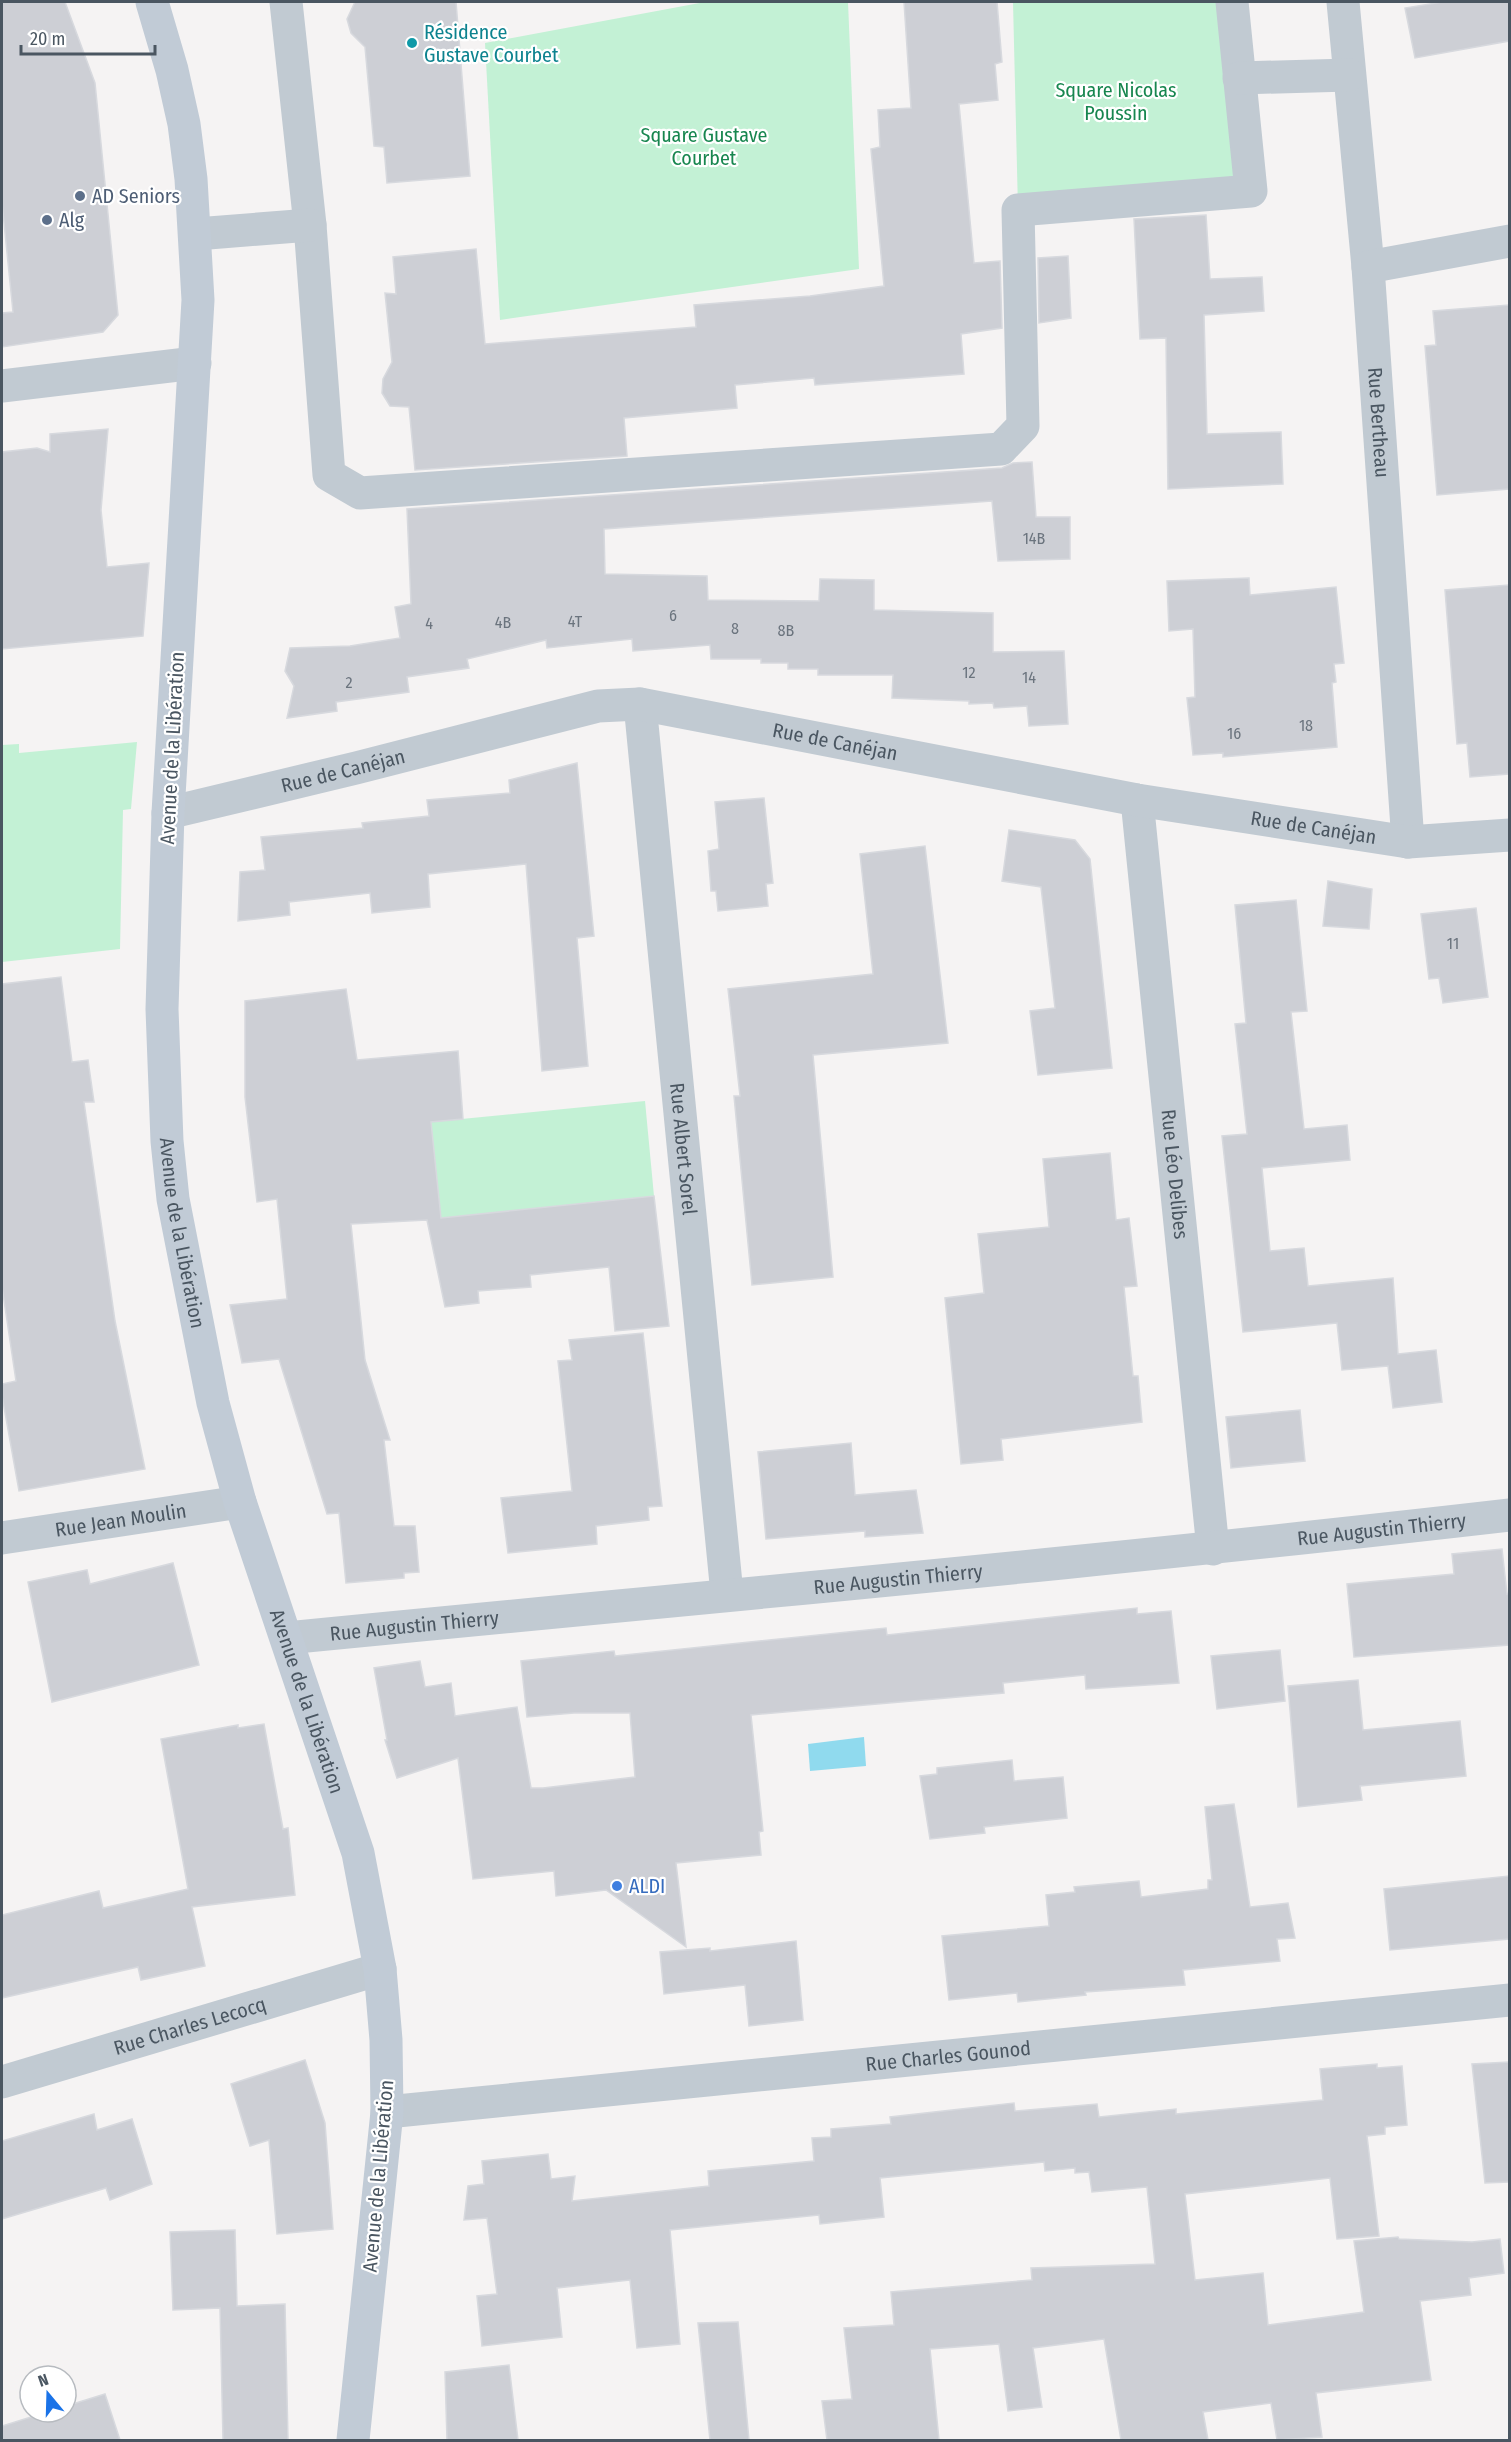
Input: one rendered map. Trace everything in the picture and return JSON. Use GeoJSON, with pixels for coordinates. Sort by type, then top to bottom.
{"type":"FeatureCollection","features":[{"type":"Feature","properties":{"kind":"main road","name":"Avenue de la Libération"},"geometry":{"type":"LineString","coordinates":[[153,2],[172,70],[183,124],[196,234],[198,300],[168,813],[162,1009],[171,1176],[213,1403],[240,1502],[358,1853],[380,1969],[386,2040],[387,2112],[353,2440]]}},
{"type":"Feature","properties":{"kind":"street"},"geometry":{"type":"LineString","coordinates":[[286,2],[310,225],[329,475],[360,493],[1001,449],[1023,426],[1018,210],[1251,191],[1232,2]]}},
{"type":"Feature","properties":{"kind":"street","name":"Rue Bertheau"},"geometry":{"type":"LineString","coordinates":[[1343,2],[1368,267],[1408,842]]}},
{"type":"Feature","properties":{"kind":"street"},"geometry":{"type":"LineString","coordinates":[[1239,78],[1349,75]]}},
{"type":"Feature","properties":{"kind":"street"},"geometry":{"type":"LineString","coordinates":[[196,234],[310,225]]}},
{"type":"Feature","properties":{"kind":"street"},"geometry":{"type":"LineString","coordinates":[[1368,267],[1509,241]]}},
{"type":"Feature","properties":{"kind":"street"},"geometry":{"type":"LineString","coordinates":[[2,386],[195,363]]}},
{"type":"Feature","properties":{"kind":"street","name":"Rue de Canéjan"},"geometry":{"type":"LineString","coordinates":[[168,813],[334,774],[598,706],[640,704],[1137,800],[1408,842],[1509,835]]}},
{"type":"Feature","properties":{"kind":"street","name":"Rue Albert Sorel"},"geometry":{"type":"LineString","coordinates":[[640,704],[727,1594]]}},
{"type":"Feature","properties":{"kind":"street","name":"Rue Léo Delibes"},"geometry":{"type":"LineString","coordinates":[[1137,800],[1213,1549]]}},
{"type":"Feature","properties":{"kind":"street","name":"Rue Jean Moulin"},"geometry":{"type":"LineString","coordinates":[[2,1538],[240,1502]]}},
{"type":"Feature","properties":{"kind":"street","name":"Rue Augustin Thierry"},"geometry":{"type":"LineString","coordinates":[[286,1638],[1213,1549],[1509,1515]]}},
{"type":"Feature","properties":{"kind":"street","name":"Rue Charles Lecocq"},"geometry":{"type":"LineString","coordinates":[[2,2082],[380,1969]]}},
{"type":"Feature","properties":{"kind":"street","name":"Rue Charles Gounod"},"geometry":{"type":"LineString","coordinates":[[387,2112],[1509,2000]]}},
{"type":"Feature","properties":{"kind":"green space","name":"Square Gustave Courbet"},"geometry":{"type":"Polygon","coordinates":[[[705,2],[848,2],[859,269],[500,320],[485,43],[705,2]]]}},
{"type":"Feature","properties":{"kind":"green space","name":"Square Nicolas Poussin"},"geometry":{"type":"Polygon","coordinates":[[[1013,2],[1232,2],[1251,191],[1018,210],[1013,2]]]}},
{"type":"Feature","properties":{"kind":"green space"},"geometry":{"type":"Polygon","coordinates":[[[137,742],[131,809],[123,810],[120,949],[2,962],[2,745],[19,744],[19,753],[137,742]]]}},
{"type":"Feature","properties":{"kind":"green space"},"geometry":{"type":"Polygon","coordinates":[[[645,1101],[654,1196],[441,1218],[431,1122],[645,1101]]]}},
{"type":"Feature","properties":{"kind":"water"},"geometry":{"type":"Polygon","coordinates":[[[864,1737],[866,1766],[810,1771],[808,1744],[864,1737]]]}},
{"type":"Feature","properties":{"kind":"building"},"geometry":{"type":"Polygon","coordinates":[[[2,2],[65,2],[95,83],[118,315],[103,332],[2,347],[2,313],[13,312],[2,203],[2,2]]]}},
{"type":"Feature","properties":{"kind":"building"},"geometry":{"type":"Polygon","coordinates":[[[355,2],[456,2],[470,176],[387,183],[384,147],[374,146],[365,47],[351,33],[347,19],[355,2]]]}},
{"type":"Feature","properties":{"kind":"building"},"geometry":{"type":"Polygon","coordinates":[[[904,2],[997,2],[1002,62],[995,64],[998,100],[959,104],[974,263],[1000,261],[1002,328],[961,334],[964,374],[815,385],[814,378],[735,385],[737,408],[624,418],[627,456],[415,470],[409,407],[390,406],[382,393],[383,379],[392,362],[385,293],[396,294],[393,257],[476,249],[485,344],[696,327],[694,305],[810,296],[884,286],[871,149],[880,147],[878,110],[911,108],[904,2]]]}},
{"type":"Feature","properties":{"kind":"building"},"geometry":{"type":"Polygon","coordinates":[[[1442,2],[1509,2],[1509,41],[1415,58],[1405,8],[1442,2]]]}},
{"type":"Feature","properties":{"kind":"building"},"geometry":{"type":"Polygon","coordinates":[[[1206,215],[1210,279],[1262,277],[1264,311],[1204,315],[1207,434],[1281,432],[1283,484],[1168,489],[1166,338],[1140,339],[1134,219],[1206,215]]]}},
{"type":"Feature","properties":{"kind":"building"},"geometry":{"type":"Polygon","coordinates":[[[1068,256],[1071,318],[1039,323],[1038,258],[1068,256]]]}},
{"type":"Feature","properties":{"kind":"building"},"geometry":{"type":"Polygon","coordinates":[[[1509,305],[1509,489],[1437,495],[1425,346],[1436,345],[1433,311],[1509,305]]]}},
{"type":"Feature","properties":{"kind":"building"},"geometry":{"type":"Polygon","coordinates":[[[108,429],[101,510],[107,567],[149,563],[143,636],[2,649],[2,452],[37,448],[50,452],[50,434],[108,429]]]}},
{"type":"Feature","properties":{"kind":"building"},"geometry":{"type":"Polygon","coordinates":[[[1032,462],[1036,517],[1070,517],[1070,559],[998,561],[992,501],[604,529],[605,574],[707,576],[708,600],[819,601],[820,579],[874,580],[874,610],[993,613],[993,652],[1064,651],[1068,724],[1029,726],[1027,706],[994,708],[993,703],[969,704],[969,701],[892,698],[893,675],[818,675],[818,669],[788,669],[788,663],[761,663],[761,659],[711,659],[710,645],[633,651],[632,639],[547,648],[546,640],[467,659],[469,668],[407,677],[409,692],[336,702],[337,711],[287,718],[294,686],[285,671],[290,648],[350,646],[400,638],[395,607],[411,604],[407,509],[1002,468],[1013,463],[1032,462]]]}},
{"type":"Feature","properties":{"kind":"building"},"geometry":{"type":"Polygon","coordinates":[[[1249,578],[1250,595],[1336,587],[1344,663],[1334,664],[1336,682],[1332,683],[1337,747],[1223,757],[1223,753],[1193,755],[1187,698],[1195,697],[1193,629],[1169,631],[1167,581],[1249,578]]]}},
{"type":"Feature","properties":{"kind":"building"},"geometry":{"type":"Polygon","coordinates":[[[1509,585],[1509,774],[1470,777],[1467,743],[1457,744],[1445,590],[1509,585]]]}},
{"type":"Feature","properties":{"kind":"building"},"geometry":{"type":"Polygon","coordinates":[[[577,763],[594,936],[577,938],[588,1066],[542,1071],[526,864],[428,874],[430,907],[372,913],[370,893],[289,902],[290,915],[238,921],[240,872],[265,870],[261,837],[363,828],[362,823],[429,816],[427,800],[510,793],[509,780],[577,763]]]}},
{"type":"Feature","properties":{"kind":"building"},"geometry":{"type":"Polygon","coordinates":[[[764,798],[773,883],[766,884],[768,906],[718,911],[716,891],[711,891],[708,851],[719,849],[715,802],[764,798]]]}},
{"type":"Feature","properties":{"kind":"building"},"geometry":{"type":"Polygon","coordinates":[[[1009,830],[1075,840],[1090,859],[1112,1068],[1038,1075],[1030,1011],[1055,1008],[1041,887],[1002,881],[1009,830]]]}},
{"type":"Feature","properties":{"kind":"building"},"geometry":{"type":"Polygon","coordinates":[[[925,846],[948,1043],[813,1055],[833,1277],[752,1285],[734,1096],[740,1096],[728,989],[873,974],[860,854],[925,846]]]}},
{"type":"Feature","properties":{"kind":"building"},"geometry":{"type":"Polygon","coordinates":[[[1328,881],[1372,889],[1369,929],[1323,926],[1328,881]]]}},
{"type":"Feature","properties":{"kind":"building"},"geometry":{"type":"Polygon","coordinates":[[[1296,900],[1307,1011],[1291,1012],[1304,1129],[1347,1125],[1350,1160],[1262,1168],[1270,1251],[1304,1248],[1308,1286],[1393,1278],[1398,1354],[1436,1350],[1442,1402],[1393,1408],[1388,1366],[1342,1370],[1337,1323],[1243,1332],[1222,1136],[1247,1134],[1235,1024],[1246,1023],[1235,905],[1296,900]]]}},
{"type":"Feature","properties":{"kind":"building"},"geometry":{"type":"Polygon","coordinates":[[[1476,908],[1488,997],[1443,1003],[1439,978],[1429,979],[1421,914],[1476,908]]]}},
{"type":"Feature","properties":{"kind":"building"},"geometry":{"type":"Polygon","coordinates":[[[61,977],[72,1062],[88,1060],[94,1102],[84,1102],[115,1321],[145,1469],[19,1491],[2,1396],[2,1384],[16,1381],[2,1287],[2,984],[61,977]]]}},
{"type":"Feature","properties":{"kind":"building"},"geometry":{"type":"Polygon","coordinates":[[[346,989],[357,1060],[458,1051],[463,1119],[431,1122],[441,1218],[654,1196],[669,1326],[615,1331],[609,1267],[530,1275],[531,1287],[478,1291],[479,1303],[445,1307],[427,1220],[351,1224],[365,1360],[390,1440],[384,1440],[394,1526],[415,1526],[419,1572],[404,1573],[404,1578],[346,1583],[339,1513],[327,1514],[279,1359],[242,1363],[230,1305],[287,1299],[277,1199],[257,1202],[245,1097],[245,1001],[346,989]]]}},
{"type":"Feature","properties":{"kind":"building"},"geometry":{"type":"Polygon","coordinates":[[[1110,1153],[1116,1220],[1129,1218],[1137,1286],[1124,1287],[1133,1376],[1138,1376],[1142,1422],[1001,1439],[1003,1460],[961,1464],[945,1298],[984,1293],[978,1234],[1049,1227],[1043,1159],[1110,1153]]]}},
{"type":"Feature","properties":{"kind":"building"},"geometry":{"type":"Polygon","coordinates":[[[643,1333],[662,1506],[648,1507],[649,1520],[596,1526],[597,1544],[508,1553],[501,1498],[572,1491],[558,1361],[572,1360],[569,1340],[643,1333]]]}},
{"type":"Feature","properties":{"kind":"building"},"geometry":{"type":"Polygon","coordinates":[[[1300,1410],[1305,1461],[1231,1468],[1226,1417],[1300,1410]]]}},
{"type":"Feature","properties":{"kind":"building"},"geometry":{"type":"Polygon","coordinates":[[[851,1443],[855,1495],[916,1490],[923,1533],[865,1537],[865,1531],[766,1539],[758,1452],[851,1443]]]}},
{"type":"Feature","properties":{"kind":"building"},"geometry":{"type":"Polygon","coordinates":[[[1502,1549],[1507,1594],[1509,1593],[1509,1645],[1354,1657],[1347,1584],[1454,1574],[1452,1554],[1502,1549]]]}},
{"type":"Feature","properties":{"kind":"building"},"geometry":{"type":"Polygon","coordinates":[[[173,1563],[199,1665],[52,1702],[28,1582],[87,1570],[90,1584],[173,1563]]]}},
{"type":"Feature","properties":{"kind":"building"},"geometry":{"type":"Polygon","coordinates":[[[1137,1608],[1137,1614],[1171,1611],[1179,1683],[1086,1689],[1085,1675],[1003,1683],[1004,1693],[751,1715],[763,1831],[759,1832],[761,1855],[676,1863],[686,1947],[606,1890],[556,1896],[554,1871],[473,1879],[458,1758],[397,1778],[385,1740],[387,1740],[374,1668],[420,1661],[425,1687],[451,1683],[455,1716],[517,1707],[531,1788],[543,1788],[635,1777],[630,1713],[574,1713],[527,1717],[521,1661],[614,1651],[615,1656],[886,1628],[887,1635],[1137,1608]]]}},
{"type":"Feature","properties":{"kind":"building"},"geometry":{"type":"Polygon","coordinates":[[[1280,1650],[1285,1701],[1217,1709],[1211,1656],[1280,1650]]]}},
{"type":"Feature","properties":{"kind":"building"},"geometry":{"type":"Polygon","coordinates":[[[1358,1680],[1363,1730],[1460,1721],[1466,1776],[1360,1786],[1362,1800],[1298,1807],[1288,1686],[1358,1680]]]}},
{"type":"Feature","properties":{"kind":"building"},"geometry":{"type":"Polygon","coordinates":[[[264,1724],[283,1829],[288,1828],[295,1895],[192,1907],[205,1966],[141,1980],[138,1967],[2,1998],[2,1915],[99,1891],[103,1908],[188,1889],[161,1739],[238,1725],[238,1728],[264,1724]]]}},
{"type":"Feature","properties":{"kind":"building"},"geometry":{"type":"Polygon","coordinates":[[[1012,1760],[1014,1781],[1063,1777],[1067,1818],[984,1827],[985,1833],[930,1839],[920,1776],[937,1774],[937,1768],[1012,1760]]]}},
{"type":"Feature","properties":{"kind":"building"},"geometry":{"type":"Polygon","coordinates":[[[1234,1804],[1250,1907],[1288,1903],[1295,1938],[1277,1939],[1280,1961],[1183,1970],[1185,1985],[1085,1992],[1086,1995],[1018,2002],[1017,1993],[949,2000],[942,1936],[1049,1926],[1046,1895],[1075,1892],[1074,1887],[1139,1881],[1141,1897],[1208,1889],[1208,1880],[1212,1880],[1205,1807],[1234,1804]]]}},
{"type":"Feature","properties":{"kind":"building"},"geometry":{"type":"Polygon","coordinates":[[[1509,1876],[1509,1939],[1390,1950],[1384,1889],[1509,1876]]]}},
{"type":"Feature","properties":{"kind":"building"},"geometry":{"type":"Polygon","coordinates":[[[796,1941],[803,2020],[749,2026],[745,1985],[664,1994],[660,1952],[710,1948],[710,1951],[796,1941]]]}},
{"type":"Feature","properties":{"kind":"building"},"geometry":{"type":"Polygon","coordinates":[[[305,2060],[325,2123],[333,2229],[277,2234],[269,2140],[250,2146],[231,2084],[305,2060]]]}},
{"type":"Feature","properties":{"kind":"building"},"geometry":{"type":"Polygon","coordinates":[[[1509,2062],[1509,2182],[1485,2183],[1472,2064],[1509,2062]]]}},
{"type":"Feature","properties":{"kind":"building"},"geometry":{"type":"Polygon","coordinates":[[[1377,2064],[1377,2068],[1402,2066],[1407,2125],[1385,2127],[1385,2134],[1367,2136],[1379,2236],[1337,2239],[1330,2178],[1185,2194],[1195,2280],[1263,2273],[1268,2325],[1364,2312],[1354,2241],[1398,2237],[1399,2239],[1472,2242],[1500,2239],[1504,2273],[1469,2278],[1471,2295],[1420,2301],[1431,2380],[1316,2393],[1322,2437],[1277,2440],[1271,2403],[1203,2412],[1208,2440],[1121,2440],[1104,2339],[1033,2348],[1042,2407],[1008,2411],[999,2344],[930,2349],[939,2440],[827,2440],[822,2401],[852,2399],[844,2328],[894,2325],[891,2292],[1032,2280],[1031,2268],[1155,2264],[1147,2187],[1092,2192],[1089,2172],[1075,2173],[1075,2168],[1045,2171],[1044,2162],[880,2178],[884,2217],[820,2224],[819,2215],[670,2230],[680,2344],[637,2348],[630,2280],[557,2288],[562,2337],[482,2346],[477,2296],[497,2294],[487,2218],[464,2220],[468,2186],[484,2184],[482,2161],[548,2154],[551,2179],[575,2176],[572,2201],[709,2186],[708,2171],[814,2161],[812,2138],[831,2137],[831,2129],[891,2124],[890,2117],[1014,2103],[1015,2111],[1097,2104],[1099,2117],[1176,2109],[1176,2114],[1323,2100],[1320,2069],[1377,2064]]]}},
{"type":"Feature","properties":{"kind":"building"},"geometry":{"type":"Polygon","coordinates":[[[94,2114],[97,2130],[132,2119],[152,2184],[110,2200],[106,2188],[2,2219],[2,2141],[94,2114]]]}},
{"type":"Feature","properties":{"kind":"building"},"geometry":{"type":"Polygon","coordinates":[[[235,2230],[237,2306],[285,2304],[288,2440],[223,2440],[220,2308],[173,2310],[170,2232],[235,2230]]]}},
{"type":"Feature","properties":{"kind":"building"},"geometry":{"type":"Polygon","coordinates":[[[738,2322],[749,2440],[710,2440],[698,2323],[738,2322]]]}},
{"type":"Feature","properties":{"kind":"building"},"geometry":{"type":"Polygon","coordinates":[[[509,2365],[518,2440],[447,2440],[445,2372],[509,2365]]]}},
{"type":"Feature","properties":{"kind":"building"},"geometry":{"type":"Polygon","coordinates":[[[105,2394],[120,2440],[2,2440],[2,2426],[18,2421],[18,2424],[78,2424],[78,2402],[105,2394]]]}},
{"type":"Feature","properties":{"kind":"place","name":"Résidence Gustave Courbet"},"geometry":{"type":"Point","coordinates":[412,43]}},
{"type":"Feature","properties":{"kind":"place","name":"AD Seniors"},"geometry":{"type":"Point","coordinates":[80,196]}},
{"type":"Feature","properties":{"kind":"place","name":"Alg"},"geometry":{"type":"Point","coordinates":[47,220]}},
{"type":"Feature","properties":{"kind":"place","name":"ALDI"},"geometry":{"type":"Point","coordinates":[617,1886]}}]}
